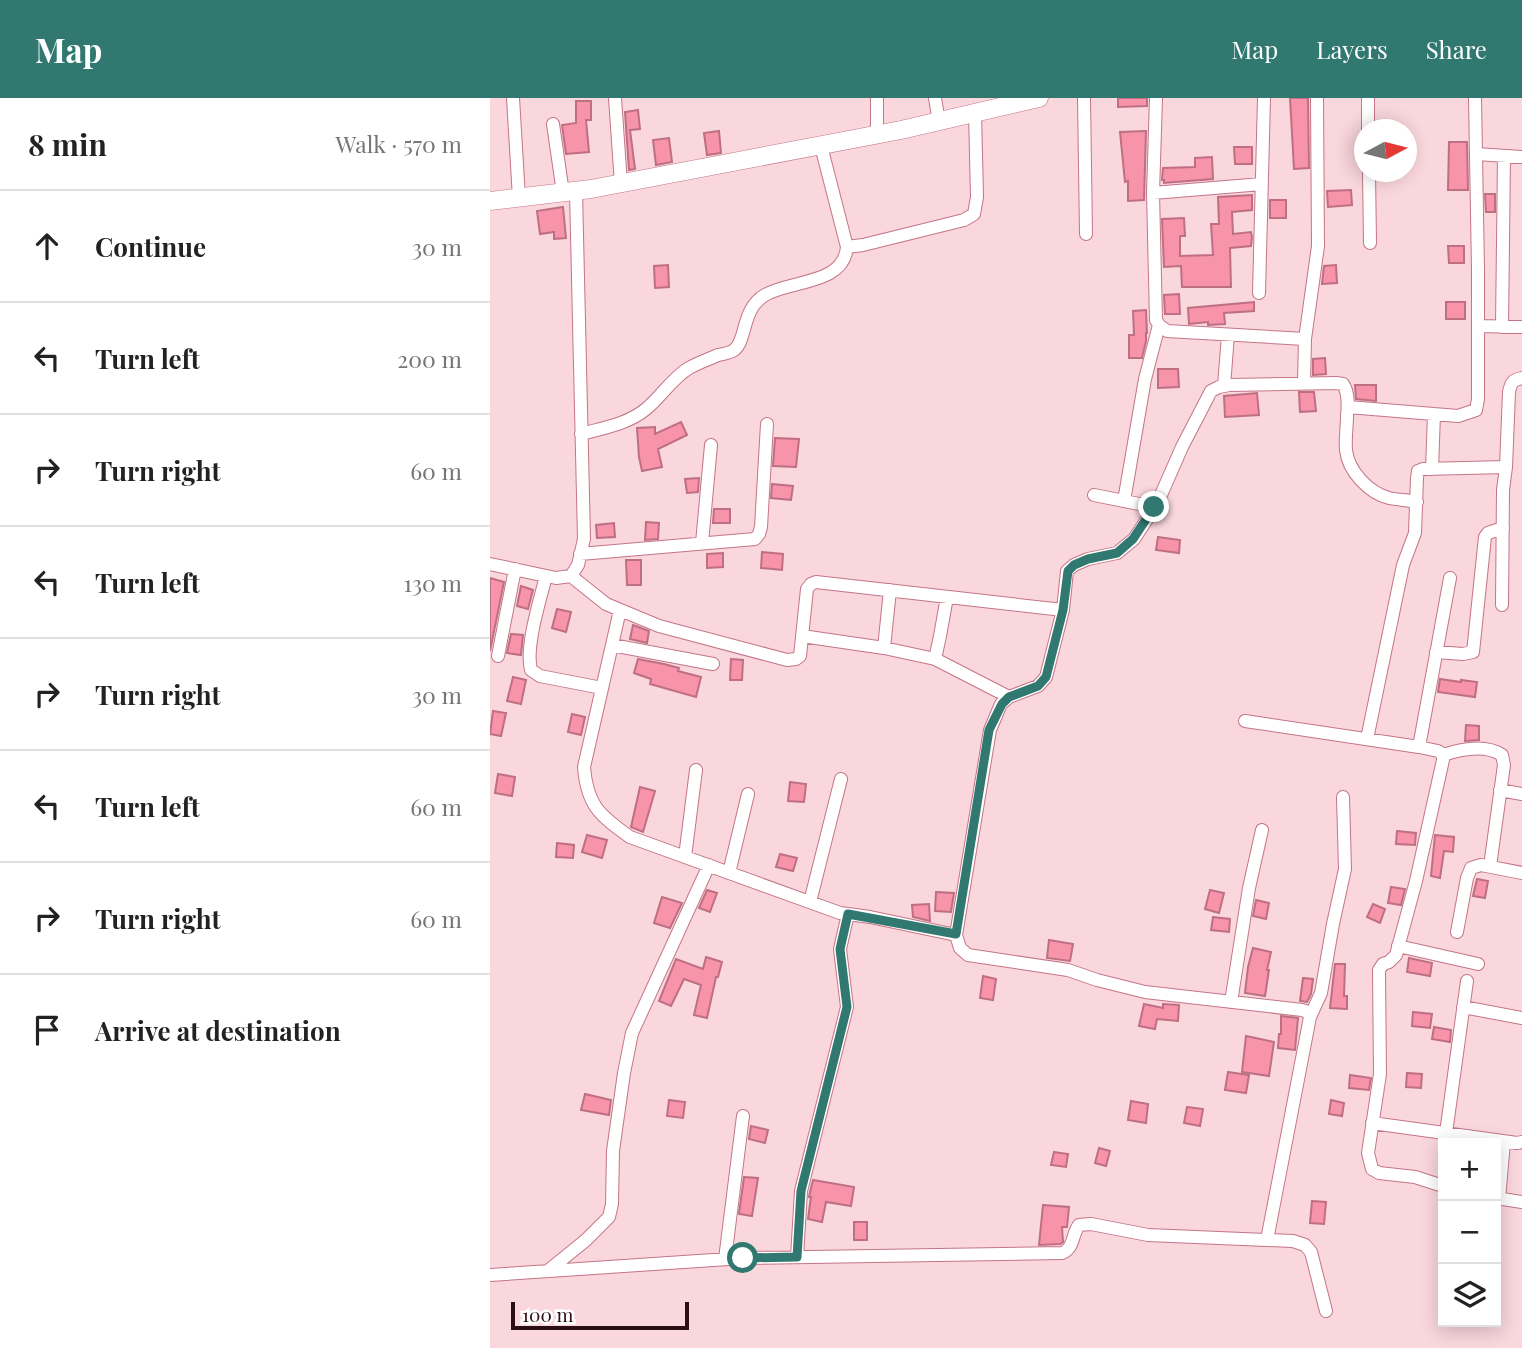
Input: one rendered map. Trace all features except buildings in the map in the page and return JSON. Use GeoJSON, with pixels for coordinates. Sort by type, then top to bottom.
{"type":"FeatureCollection","features":[{"type":"Feature","properties":{"kind":"street"},"geometry":{"type":"LineString","coordinates":[[513,98],[519,198]]}},
{"type":"Feature","properties":{"kind":"street"},"geometry":{"type":"LineString","coordinates":[[615,98],[621,184]]}},
{"type":"Feature","properties":{"kind":"street"},"geometry":{"type":"LineString","coordinates":[[877,98],[877,135]]}},
{"type":"Feature","properties":{"kind":"street"},"geometry":{"type":"LineString","coordinates":[[935,98],[939,121]]}},
{"type":"Feature","properties":{"kind":"street"},"geometry":{"type":"LineString","coordinates":[[490,201],[621,184],[877,135],[1039,98]]}},
{"type":"Feature","properties":{"kind":"street"},"geometry":{"type":"LineString","coordinates":[[1084,98],[1086,234]]}},
{"type":"Feature","properties":{"kind":"street"},"geometry":{"type":"LineString","coordinates":[[1156,98],[1153,193],[1156,320],[1159,325],[1167,331],[1305,340]]}},
{"type":"Feature","properties":{"kind":"street"},"geometry":{"type":"LineString","coordinates":[[1259,293],[1264,98]]}},
{"type":"Feature","properties":{"kind":"street"},"geometry":{"type":"LineString","coordinates":[[1304,383],[1305,340],[1318,246],[1317,98]]}},
{"type":"Feature","properties":{"kind":"street"},"geometry":{"type":"LineString","coordinates":[[1368,98],[1368,119]]}},
{"type":"Feature","properties":{"kind":"street"},"geometry":{"type":"LineString","coordinates":[[1348,407],[1458,416],[1476,410],[1478,326],[1475,98]]}},
{"type":"Feature","properties":{"kind":"street"},"geometry":{"type":"LineString","coordinates":[[847,247],[964,220],[974,214],[977,197],[975,113]]}},
{"type":"Feature","properties":{"kind":"street"},"geometry":{"type":"LineString","coordinates":[[553,124],[569,192],[581,434],[584,539],[578,565],[571,576]]}},
{"type":"Feature","properties":{"kind":"street"},"geometry":{"type":"LineString","coordinates":[[581,434],[632,420],[648,408],[686,369],[733,351],[739,344],[754,303],[766,294],[831,273],[843,263],[847,247],[821,146]]}},
{"type":"Feature","properties":{"kind":"street"},"geometry":{"type":"LineString","coordinates":[[1476,154],[1522,157]]}},
{"type":"Feature","properties":{"kind":"street"},"geometry":{"type":"LineString","coordinates":[[1502,327],[1504,156]]}},
{"type":"Feature","properties":{"kind":"street"},"geometry":{"type":"LineString","coordinates":[[1369,182],[1370,243]]}},
{"type":"Feature","properties":{"kind":"street"},"geometry":{"type":"LineString","coordinates":[[1153,193],[1262,184]]}},
{"type":"Feature","properties":{"kind":"street"},"geometry":{"type":"LineString","coordinates":[[1124,501],[1145,379],[1159,325]]}},
{"type":"Feature","properties":{"kind":"street"},"geometry":{"type":"LineString","coordinates":[[1478,326],[1522,327]]}},
{"type":"Feature","properties":{"kind":"street"},"geometry":{"type":"LineString","coordinates":[[1224,386],[1228,335]]}},
{"type":"Feature","properties":{"kind":"street"},"geometry":{"type":"LineString","coordinates":[[1502,605],[1503,490],[1509,392],[1511,383],[1522,378]]}},
{"type":"Feature","properties":{"kind":"street"},"geometry":{"type":"LineString","coordinates":[[1310,1017],[1308,1012],[1302,1010],[1145,992],[1068,970],[968,955],[960,948],[956,934],[989,730],[1002,704],[1009,697],[1038,686],[1046,677],[1063,610],[1068,571],[1088,559],[1117,553],[1133,539],[1154,507],[1211,391],[1224,386],[1343,384],[1348,407],[1346,451],[1355,473],[1378,494],[1417,502]]}},
{"type":"Feature","properties":{"kind":"street"},"geometry":{"type":"LineString","coordinates":[[1432,469],[1434,414]]}},
{"type":"Feature","properties":{"kind":"street"},"geometry":{"type":"LineString","coordinates":[[580,554],[755,539],[761,527],[766,425]]}},
{"type":"Feature","properties":{"kind":"street"},"geometry":{"type":"LineString","coordinates":[[702,543],[711,445]]}},
{"type":"Feature","properties":{"kind":"street"},"geometry":{"type":"LineString","coordinates":[[1367,738],[1403,565],[1415,533],[1418,471],[1506,467]]}},
{"type":"Feature","properties":{"kind":"street"},"geometry":{"type":"LineString","coordinates":[[1094,495],[1154,507]]}},
{"type":"Feature","properties":{"kind":"street"},"geometry":{"type":"LineString","coordinates":[[1436,652],[1473,652],[1485,537],[1488,533],[1503,528]]}},
{"type":"Feature","properties":{"kind":"street"},"geometry":{"type":"LineString","coordinates":[[490,564],[556,578],[571,576],[606,604],[659,626],[787,660],[800,656],[807,589],[816,582],[1063,610]]}},
{"type":"Feature","properties":{"kind":"street"},"geometry":{"type":"LineString","coordinates":[[498,656],[515,569]]}},
{"type":"Feature","properties":{"kind":"street"},"geometry":{"type":"LineString","coordinates":[[546,576],[531,647],[531,670],[540,676],[602,688]]}},
{"type":"Feature","properties":{"kind":"street"},"geometry":{"type":"LineString","coordinates":[[1419,747],[1450,578]]}},
{"type":"Feature","properties":{"kind":"street"},"geometry":{"type":"LineString","coordinates":[[884,648],[890,590]]}},
{"type":"Feature","properties":{"kind":"street"},"geometry":{"type":"LineString","coordinates":[[935,659],[947,597]]}},
{"type":"Feature","properties":{"kind":"street"},"geometry":{"type":"LineString","coordinates":[[620,610],[584,767],[585,787],[593,805],[630,837],[810,902],[841,913],[956,934]]}},
{"type":"Feature","properties":{"kind":"street"},"geometry":{"type":"LineString","coordinates":[[802,636],[884,648],[935,659],[1009,697]]}},
{"type":"Feature","properties":{"kind":"street"},"geometry":{"type":"LineString","coordinates":[[612,645],[713,664]]}},
{"type":"Feature","properties":{"kind":"street"},"geometry":{"type":"LineString","coordinates":[[1245,721],[1367,738],[1438,751],[1443,755]]}},
{"type":"Feature","properties":{"kind":"street"},"geometry":{"type":"LineString","coordinates":[[1443,755],[1461,749],[1487,749],[1502,755],[1504,765],[1490,866]]}},
{"type":"Feature","properties":{"kind":"street"},"geometry":{"type":"LineString","coordinates":[[1438,1184],[1415,1177],[1378,1173],[1371,1169],[1368,1153],[1380,1074],[1379,970],[1396,956],[1416,881],[1443,755]]}},
{"type":"Feature","properties":{"kind":"street"},"geometry":{"type":"LineString","coordinates":[[685,857],[696,770]]}},
{"type":"Feature","properties":{"kind":"street"},"geometry":{"type":"LineString","coordinates":[[810,902],[841,779]]}},
{"type":"Feature","properties":{"kind":"street"},"geometry":{"type":"LineString","coordinates":[[1500,790],[1522,794]]}},
{"type":"Feature","properties":{"kind":"street"},"geometry":{"type":"LineString","coordinates":[[729,873],[748,794]]}},
{"type":"Feature","properties":{"kind":"street"},"geometry":{"type":"LineString","coordinates":[[1267,1240],[1310,1017],[1321,993],[1345,869],[1343,797]]}},
{"type":"Feature","properties":{"kind":"street"},"geometry":{"type":"LineString","coordinates":[[1231,1002],[1249,888],[1262,830]]}},
{"type":"Feature","properties":{"kind":"street"},"geometry":{"type":"LineString","coordinates":[[1457,932],[1471,868],[1480,865],[1522,873]]}},
{"type":"Feature","properties":{"kind":"street"},"geometry":{"type":"LineString","coordinates":[[548,1271],[609,1217],[612,1204],[613,1151],[632,1034],[709,866]]}},
{"type":"Feature","properties":{"kind":"street"},"geometry":{"type":"LineString","coordinates":[[797,1257],[801,1191],[847,1007],[840,949],[848,914]]}},
{"type":"Feature","properties":{"kind":"street"},"geometry":{"type":"LineString","coordinates":[[1398,946],[1478,964]]}},
{"type":"Feature","properties":{"kind":"street"},"geometry":{"type":"LineString","coordinates":[[1446,1133],[1467,981]]}},
{"type":"Feature","properties":{"kind":"street"},"geometry":{"type":"LineString","coordinates":[[1464,1007],[1522,1018]]}},
{"type":"Feature","properties":{"kind":"street"},"geometry":{"type":"LineString","coordinates":[[725,1259],[743,1116]]}},
{"type":"Feature","properties":{"kind":"street"},"geometry":{"type":"LineString","coordinates":[[1372,1123],[1504,1142],[1522,1142]]}},
{"type":"Feature","properties":{"kind":"street"},"geometry":{"type":"LineString","coordinates":[[1501,1166],[1504,1142]]}},
{"type":"Feature","properties":{"kind":"street"},"geometry":{"type":"LineString","coordinates":[[1501,1199],[1522,1202]]}},
{"type":"Feature","properties":{"kind":"street"},"geometry":{"type":"LineString","coordinates":[[490,1275],[725,1259],[1062,1253],[1068,1251],[1072,1245],[1075,1230],[1079,1225],[1091,1224],[1148,1235],[1293,1241],[1305,1245],[1311,1252],[1326,1311]]}},
{"type":"Feature","properties":{"kind":"route"},"geometry":{"type":"LineString","coordinates":[[743,1258],[797,1257],[801,1191],[847,1007],[840,949],[848,914],[956,934],[989,730],[1002,704],[1009,697],[1038,686],[1046,677],[1063,610],[1068,571],[1088,559],[1117,553],[1133,539],[1154,507]]}}]}
